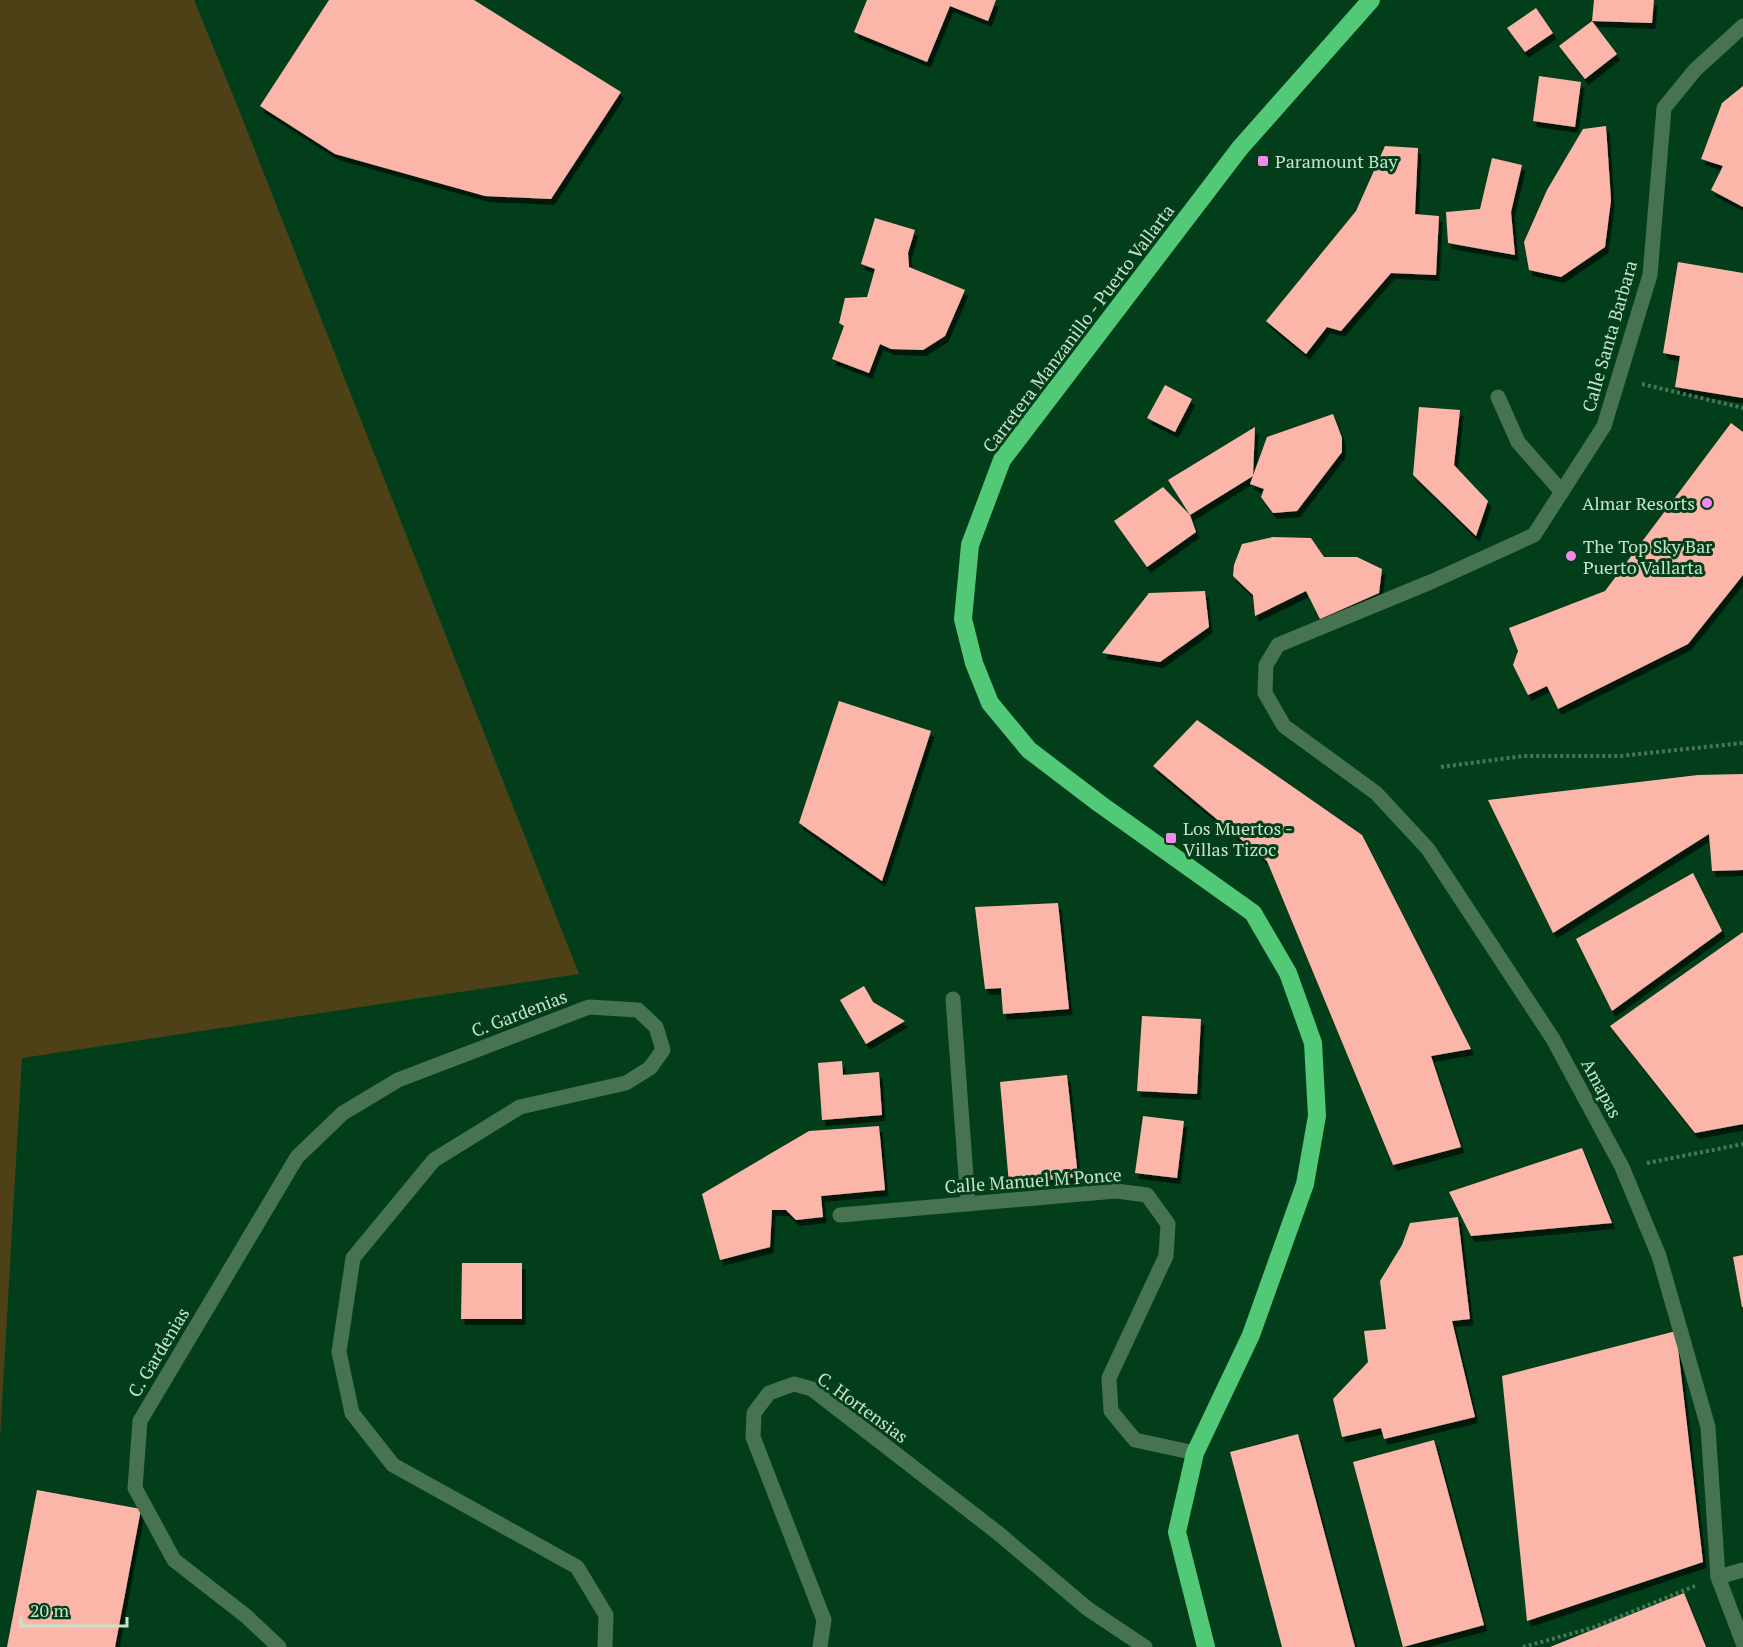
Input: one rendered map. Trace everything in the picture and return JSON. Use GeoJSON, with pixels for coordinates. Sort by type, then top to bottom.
{"type":"FeatureCollection","features":[{"type":"Feature","properties":{"kind":"highway","name":"Carretera Manzanillo - Puerto Vallarta"},"geometry":{"type":"LineString","coordinates":[[1206,1647],[1177,1532],[1195,1453],[1251,1335],[1305,1184],[1317,1116],[1313,1043],[1288,973],[1253,913],[1100,804],[1029,750],[990,703],[974,663],[963,619],[970,545],[1002,460],[1240,148],[1371,0]]}},
{"type":"Feature","properties":{"kind":"street","name":"Calle Santa Barbara"},"geometry":{"type":"LineString","coordinates":[[1278,645],[1433,581],[1534,535],[1604,426],[1650,275],[1664,108],[1695,70],[1743,26]]}},
{"type":"Feature","properties":{"kind":"street"},"geometry":{"type":"LineString","coordinates":[[1498,397],[1518,442],[1562,492]]}},
{"type":"Feature","properties":{"kind":"street","name":"Amapas"},"geometry":{"type":"LineString","coordinates":[[1278,645],[1266,665],[1265,693],[1284,726],[1376,793],[1428,849],[1553,1040],[1622,1167],[1659,1256],[1708,1427],[1718,1577],[1743,1644]]}},
{"type":"Feature","properties":{"kind":"street"},"geometry":{"type":"LineString","coordinates":[[953,999],[968,1204]]}},
{"type":"Feature","properties":{"kind":"street","name":"C. Gardenias"},"geometry":{"type":"LineString","coordinates":[[279,1647],[246,1616],[174,1560],[135,1488],[140,1421],[297,1157],[343,1113],[398,1080],[589,1007],[638,1010],[656,1027],[663,1050],[650,1068],[626,1083],[520,1107],[434,1160],[353,1258],[339,1352],[351,1413],[393,1465],[577,1567],[606,1615],[605,1647]]}},
{"type":"Feature","properties":{"kind":"street","name":"Calle Manuel M Ponce"},"geometry":{"type":"LineString","coordinates":[[840,1215],[1116,1191],[1147,1195],[1168,1224],[1166,1256],[1109,1378],[1111,1412],[1135,1440],[1195,1453]]}},
{"type":"Feature","properties":{"kind":"street","name":"C. Hortensias"},"geometry":{"type":"LineString","coordinates":[[820,1647],[824,1620],[753,1437],[753,1413],[770,1393],[795,1384],[812,1389],[998,1533],[1088,1609],[1144,1647]]}},
{"type":"Feature","properties":{"kind":"street"},"geometry":{"type":"LineString","coordinates":[[1718,1577],[1743,1570]]}},
{"type":"Feature","properties":{"kind":"path"},"geometry":{"type":"LineString","coordinates":[[1618,379],[1743,408]]}},
{"type":"Feature","properties":{"kind":"path"},"geometry":{"type":"LineString","coordinates":[[1441,767],[1523,756],[1620,756],[1743,743]]}},
{"type":"Feature","properties":{"kind":"path"},"geometry":{"type":"LineString","coordinates":[[1622,1167],[1743,1144]]}},
{"type":"Feature","properties":{"kind":"path"},"geometry":{"type":"LineString","coordinates":[[1522,1647],[1592,1628],[1718,1577]]}},
{"type":"Feature","properties":{"kind":"shaded area"},"geometry":{"type":"Polygon","coordinates":[[[0,0],[194,0],[579,974],[22,1058],[0,1438],[0,0]]]}},
{"type":"Feature","properties":{"kind":"building"},"geometry":{"type":"Polygon","coordinates":[[[329,0],[474,0],[621,92],[551,199],[485,196],[335,154],[260,106],[329,0]]]}},
{"type":"Feature","properties":{"kind":"building"},"geometry":{"type":"Polygon","coordinates":[[[867,0],[996,0],[988,21],[950,6],[927,62],[854,32],[867,0]]]}},
{"type":"Feature","properties":{"kind":"building"},"geometry":{"type":"Polygon","coordinates":[[[1594,0],[1654,0],[1652,23],[1592,21],[1594,0]]]}},
{"type":"Feature","properties":{"kind":"building"},"geometry":{"type":"Polygon","coordinates":[[[1536,8],[1553,33],[1525,52],[1507,28],[1536,8]]]}},
{"type":"Feature","properties":{"kind":"building"},"geometry":{"type":"Polygon","coordinates":[[[1592,21],[1617,54],[1585,79],[1559,46],[1592,21]]]}},
{"type":"Feature","properties":{"kind":"building"},"geometry":{"type":"Polygon","coordinates":[[[1539,76],[1581,82],[1575,127],[1533,121],[1539,76]]]}},
{"type":"Feature","properties":{"kind":"building"},"geometry":{"type":"Polygon","coordinates":[[[1743,86],[1743,207],[1711,190],[1723,166],[1701,159],[1722,103],[1743,86]]]}},
{"type":"Feature","properties":{"kind":"building"},"geometry":{"type":"Polygon","coordinates":[[[1606,126],[1611,200],[1605,247],[1561,277],[1529,270],[1524,242],[1547,190],[1583,129],[1606,126]]]}},
{"type":"Feature","properties":{"kind":"building"},"geometry":{"type":"Polygon","coordinates":[[[1385,146],[1418,148],[1415,214],[1439,216],[1436,275],[1391,273],[1341,331],[1327,327],[1306,354],[1266,321],[1356,211],[1385,146]]]}},
{"type":"Feature","properties":{"kind":"building"},"geometry":{"type":"Polygon","coordinates":[[[1492,158],[1522,165],[1511,212],[1515,255],[1448,243],[1446,212],[1480,209],[1492,158]]]}},
{"type":"Feature","properties":{"kind":"building"},"geometry":{"type":"Polygon","coordinates":[[[875,218],[915,230],[908,253],[909,267],[965,290],[945,336],[923,350],[891,349],[880,344],[869,373],[832,359],[844,326],[839,323],[845,298],[867,297],[875,269],[861,264],[875,218]]]}},
{"type":"Feature","properties":{"kind":"building"},"geometry":{"type":"Polygon","coordinates":[[[1678,262],[1743,273],[1743,398],[1675,387],[1680,356],[1663,353],[1678,262]]]}},
{"type":"Feature","properties":{"kind":"building"},"geometry":{"type":"Polygon","coordinates":[[[1165,385],[1192,399],[1175,432],[1147,418],[1165,385]]]}},
{"type":"Feature","properties":{"kind":"building"},"geometry":{"type":"Polygon","coordinates":[[[1419,407],[1460,410],[1454,465],[1488,501],[1476,536],[1413,475],[1419,407]]]}},
{"type":"Feature","properties":{"kind":"building"},"geometry":{"type":"Polygon","coordinates":[[[1333,414],[1342,438],[1342,452],[1297,511],[1273,513],[1261,497],[1264,489],[1250,484],[1267,437],[1333,414]]]}},
{"type":"Feature","properties":{"kind":"building","name":"Almar Resorts"},"geometry":{"type":"Polygon","coordinates":[[[1731,423],[1743,432],[1743,575],[1688,644],[1558,709],[1547,686],[1528,695],[1513,665],[1518,651],[1509,628],[1605,591],[1731,423]]]}},
{"type":"Feature","properties":{"kind":"building"},"geometry":{"type":"Polygon","coordinates":[[[1255,427],[1253,476],[1190,515],[1168,480],[1255,427]]]}},
{"type":"Feature","properties":{"kind":"building"},"geometry":{"type":"Polygon","coordinates":[[[1163,487],[1190,515],[1196,532],[1147,567],[1114,521],[1163,487]]]}},
{"type":"Feature","properties":{"kind":"building"},"geometry":{"type":"Polygon","coordinates":[[[1273,537],[1311,538],[1324,557],[1357,557],[1382,569],[1379,593],[1320,619],[1306,591],[1255,616],[1253,595],[1233,576],[1234,565],[1242,544],[1273,537]]]}},
{"type":"Feature","properties":{"kind":"building"},"geometry":{"type":"Polygon","coordinates":[[[1205,591],[1209,627],[1160,662],[1102,653],[1149,593],[1205,591]]]}},
{"type":"Feature","properties":{"kind":"building"},"geometry":{"type":"Polygon","coordinates":[[[839,701],[931,731],[882,881],[799,823],[839,701]]]}},
{"type":"Feature","properties":{"kind":"building"},"geometry":{"type":"Polygon","coordinates":[[[1197,720],[1362,835],[1471,1049],[1431,1056],[1461,1147],[1393,1165],[1267,861],[1153,766],[1197,720]]]}},
{"type":"Feature","properties":{"kind":"building"},"geometry":{"type":"Polygon","coordinates":[[[1743,774],[1743,870],[1712,871],[1709,834],[1553,933],[1488,800],[1698,775],[1743,774]]]}},
{"type":"Feature","properties":{"kind":"building"},"geometry":{"type":"Polygon","coordinates":[[[1693,873],[1722,931],[1612,1011],[1576,939],[1693,873]]]}},
{"type":"Feature","properties":{"kind":"building"},"geometry":{"type":"Polygon","coordinates":[[[1058,903],[1069,1009],[1003,1014],[1001,988],[985,989],[975,907],[1058,903]]]}},
{"type":"Feature","properties":{"kind":"building"},"geometry":{"type":"Polygon","coordinates":[[[1743,932],[1743,1124],[1695,1133],[1610,1026],[1743,932]]]}},
{"type":"Feature","properties":{"kind":"building"},"geometry":{"type":"Polygon","coordinates":[[[864,986],[873,1002],[905,1021],[866,1044],[840,1000],[864,986]]]}},
{"type":"Feature","properties":{"kind":"building"},"geometry":{"type":"Polygon","coordinates":[[[1142,1016],[1201,1019],[1197,1094],[1137,1091],[1142,1016]]]}},
{"type":"Feature","properties":{"kind":"building"},"geometry":{"type":"Polygon","coordinates":[[[842,1061],[843,1075],[879,1072],[882,1115],[822,1120],[818,1063],[842,1061]]]}},
{"type":"Feature","properties":{"kind":"building"},"geometry":{"type":"Polygon","coordinates":[[[1067,1075],[1078,1177],[1009,1184],[1000,1082],[1067,1075]]]}},
{"type":"Feature","properties":{"kind":"building"},"geometry":{"type":"Polygon","coordinates":[[[1143,1116],[1184,1121],[1177,1178],[1135,1173],[1143,1116]]]}},
{"type":"Feature","properties":{"kind":"building"},"geometry":{"type":"Polygon","coordinates":[[[879,1126],[885,1190],[821,1196],[823,1217],[796,1220],[786,1210],[772,1210],[770,1247],[720,1260],[702,1194],[809,1131],[879,1126]]]}},
{"type":"Feature","properties":{"kind":"building"},"geometry":{"type":"Polygon","coordinates":[[[1582,1148],[1612,1223],[1471,1236],[1449,1192],[1582,1148]]]}},
{"type":"Feature","properties":{"kind":"building"},"geometry":{"type":"Polygon","coordinates":[[[1458,1217],[1470,1319],[1452,1321],[1475,1417],[1384,1439],[1381,1428],[1342,1437],[1333,1399],[1368,1362],[1364,1331],[1386,1329],[1380,1281],[1402,1245],[1410,1223],[1458,1217]]]}},
{"type":"Feature","properties":{"kind":"building"},"geometry":{"type":"Polygon","coordinates":[[[1743,1255],[1743,1307],[1742,1307],[1733,1257],[1743,1255]]]}},
{"type":"Feature","properties":{"kind":"building"},"geometry":{"type":"Polygon","coordinates":[[[462,1263],[522,1263],[522,1319],[461,1319],[462,1263]]]}},
{"type":"Feature","properties":{"kind":"building"},"geometry":{"type":"Polygon","coordinates":[[[1676,1331],[1703,1562],[1527,1621],[1502,1376],[1676,1331]]]}},
{"type":"Feature","properties":{"kind":"building"},"geometry":{"type":"Polygon","coordinates":[[[1298,1434],[1355,1647],[1282,1647],[1230,1452],[1298,1434]]]}},
{"type":"Feature","properties":{"kind":"building"},"geometry":{"type":"Polygon","coordinates":[[[1434,1440],[1484,1625],[1403,1647],[1353,1462],[1434,1440]]]}},
{"type":"Feature","properties":{"kind":"building"},"geometry":{"type":"Polygon","coordinates":[[[37,1490],[141,1509],[115,1647],[7,1647],[37,1490]]]}},
{"type":"Feature","properties":{"kind":"building"},"geometry":{"type":"Polygon","coordinates":[[[1684,1593],[1706,1647],[1550,1647],[1684,1593]]]}},
{"type":"Feature","properties":{"kind":"place","name":"Paramount Bay"},"geometry":{"type":"Point","coordinates":[1263,161]}},
{"type":"Feature","properties":{"kind":"place","name":"Almar Resorts"},"geometry":{"type":"Point","coordinates":[1707,503]}},
{"type":"Feature","properties":{"kind":"place","name":"The Top Sky Bar Puerto Vallarta"},"geometry":{"type":"Point","coordinates":[1571,556]}},
{"type":"Feature","properties":{"kind":"place","name":"Los Muertos - Villas Tizoc"},"geometry":{"type":"Point","coordinates":[1171,838]}}]}
